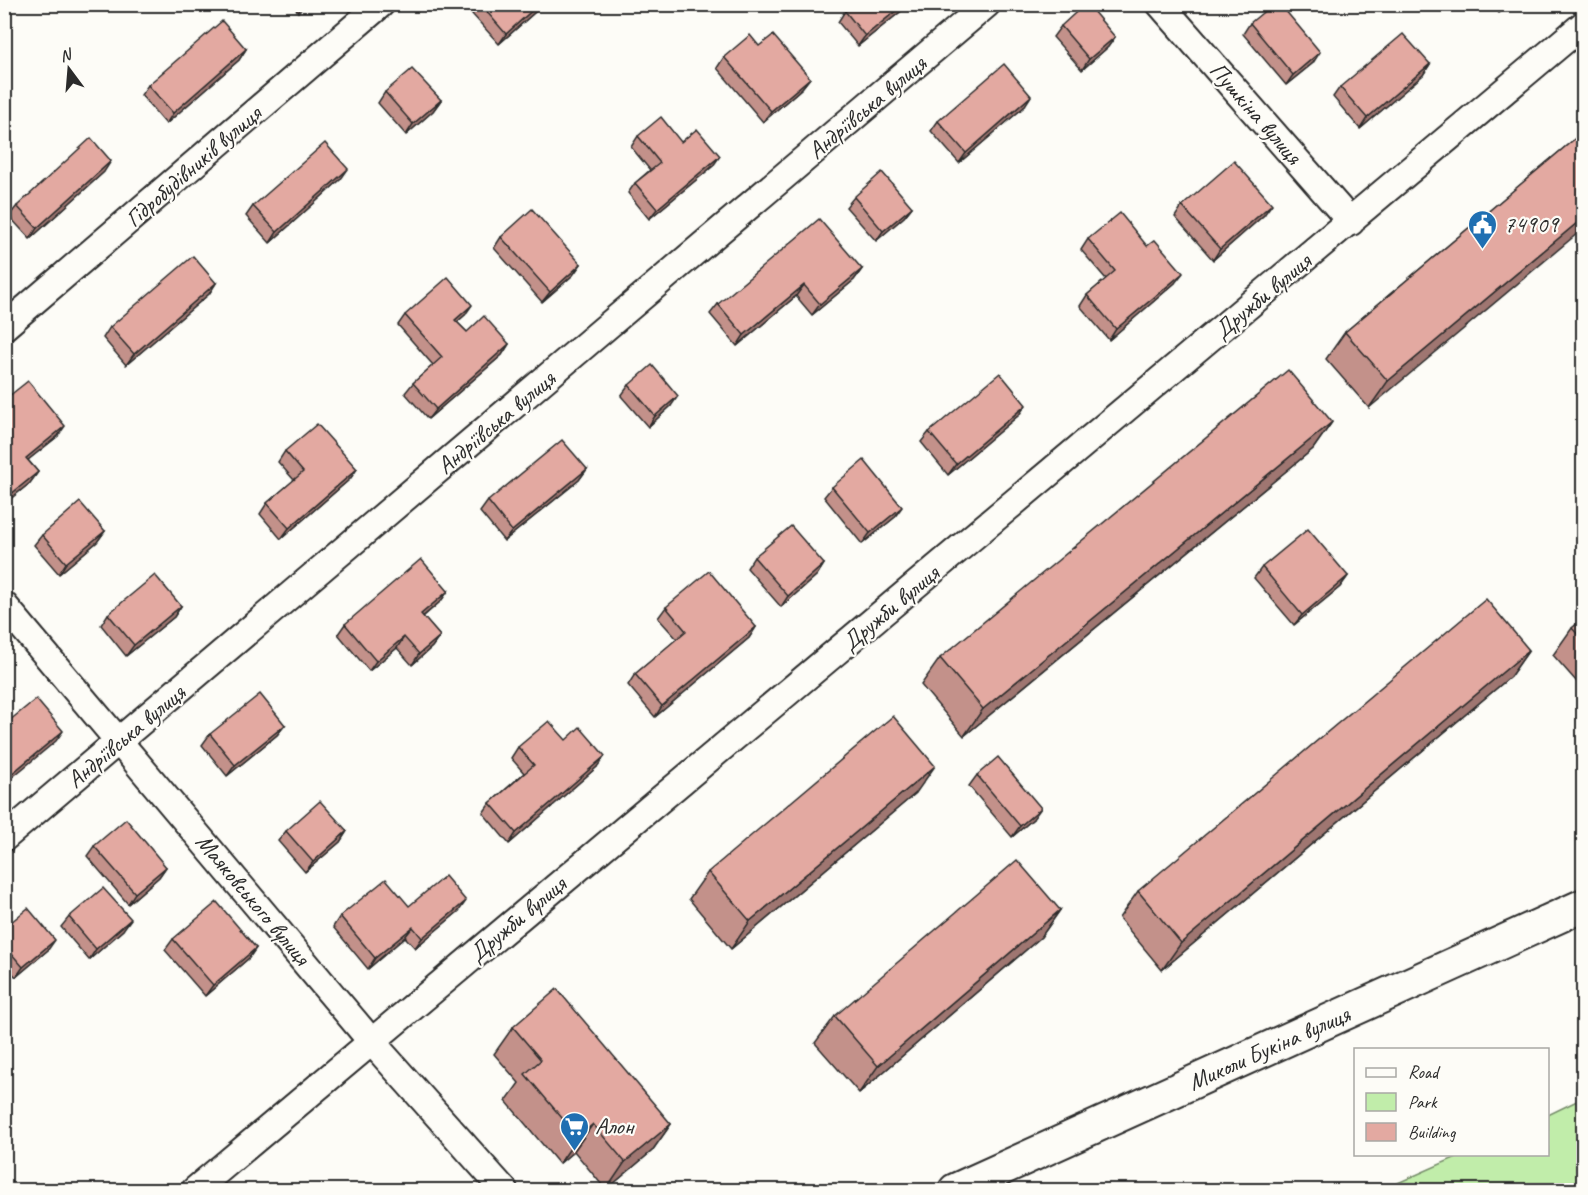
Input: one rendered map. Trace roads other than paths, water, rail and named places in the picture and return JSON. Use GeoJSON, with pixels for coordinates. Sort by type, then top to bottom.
{"type":"FeatureCollection","features":[{"type":"Feature","properties":{"kind":"street","name":"Гідробудівників вулиця"},"geometry":{"type":"LineString","coordinates":[[4,327],[381,4]]}},
{"type":"Feature","properties":{"kind":"street","name":"Андріївська вулиця"},"geometry":{"type":"LineString","coordinates":[[4,838],[987,4]]}},
{"type":"Feature","properties":{"kind":"street","name":"Пушкіна вулиця"},"geometry":{"type":"LineString","coordinates":[[1160,4],[1351,222]]}},
{"type":"Feature","properties":{"kind":"street","name":"Дружби вулиця"},"geometry":{"type":"LineString","coordinates":[[195,1191],[1584,24]]}},
{"type":"Feature","properties":{"kind":"street","name":"Маяковського вулиця"},"geometry":{"type":"LineString","coordinates":[[4,605],[371,1041],[504,1191]]}},
{"type":"Feature","properties":{"kind":"street","name":"Миколи Букіна вулиця"},"geometry":{"type":"LineString","coordinates":[[954,1191],[1584,905]]}},
{"type":"Feature","properties":{"kind":"place","name":"74909"},"geometry":{"type":"Point","coordinates":[1483,250]}},
{"type":"Feature","properties":{"kind":"place","name":"Алон"},"geometry":{"type":"Point","coordinates":[574,1152]}}]}
